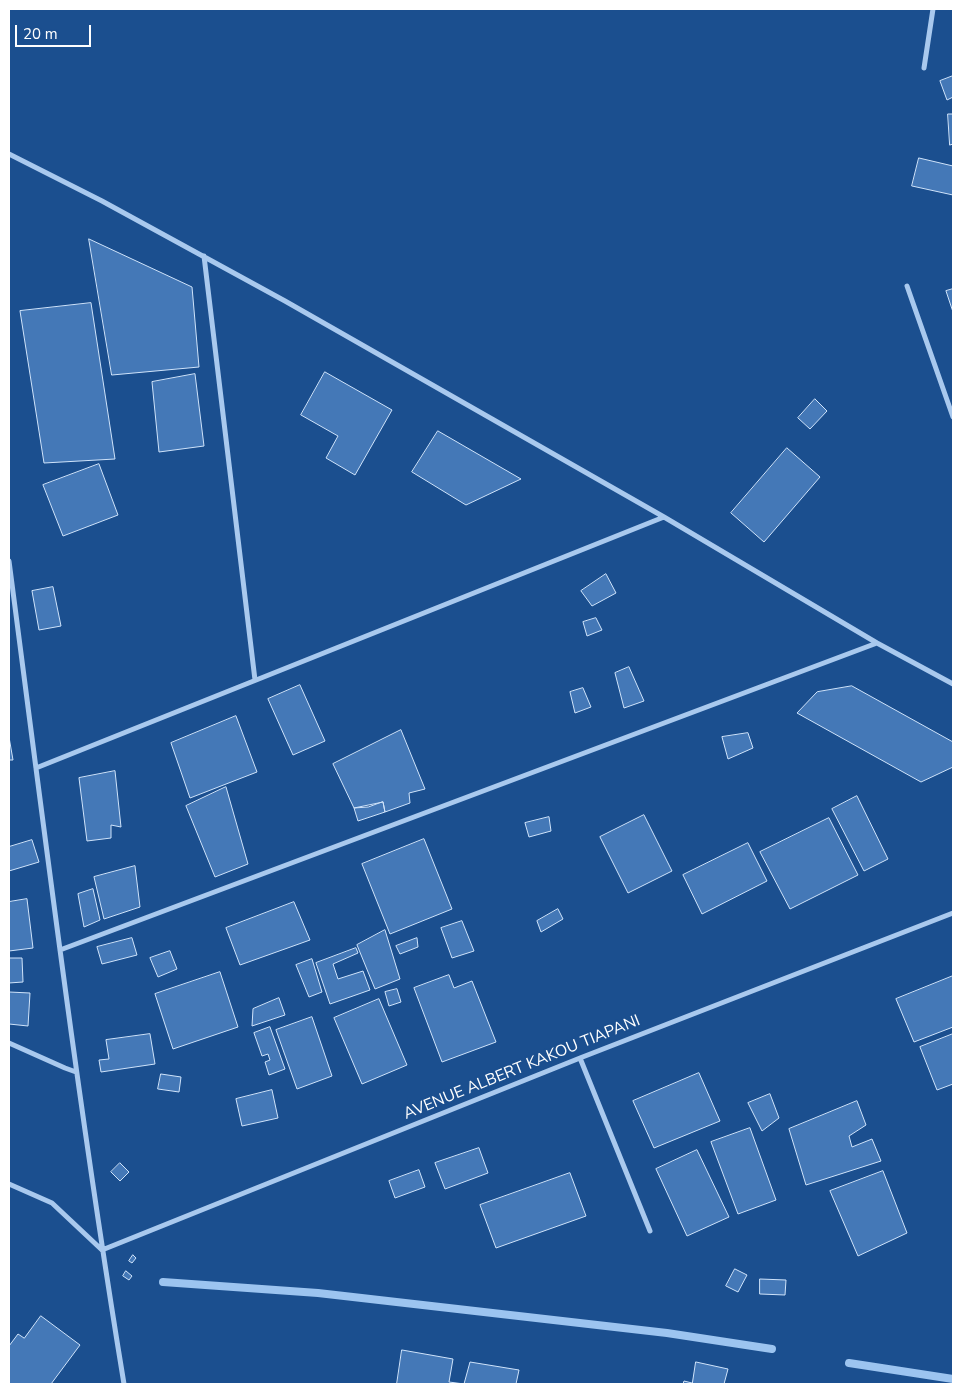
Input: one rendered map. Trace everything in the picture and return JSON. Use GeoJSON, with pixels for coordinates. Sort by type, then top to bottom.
{"type":"FeatureCollection","features":[{"type":"Feature","properties":{"kind":"street"},"geometry":{"type":"LineString","coordinates":[[924,68],[933,9]]}},
{"type":"Feature","properties":{"kind":"street"},"geometry":{"type":"LineString","coordinates":[[9,154],[102,201],[294,305],[664,517],[878,643],[953,684]]}},
{"type":"Feature","properties":{"kind":"street"},"geometry":{"type":"LineString","coordinates":[[204,256],[255,680]]}},
{"type":"Feature","properties":{"kind":"street"},"geometry":{"type":"LineString","coordinates":[[907,286],[953,417]]}},
{"type":"Feature","properties":{"kind":"street"},"geometry":{"type":"LineString","coordinates":[[36,768],[664,517]]}},
{"type":"Feature","properties":{"kind":"street"},"geometry":{"type":"LineString","coordinates":[[9,561],[76,1072],[124,1384]]}},
{"type":"Feature","properties":{"kind":"street"},"geometry":{"type":"LineString","coordinates":[[60,950],[878,643]]}},
{"type":"Feature","properties":{"kind":"street","name":"AVENUE ALBERT KAKOU TIAPANI"},"geometry":{"type":"LineString","coordinates":[[102,1250],[580,1058],[953,913]]}},
{"type":"Feature","properties":{"kind":"street"},"geometry":{"type":"LineString","coordinates":[[9,1043],[76,1072]]}},
{"type":"Feature","properties":{"kind":"street"},"geometry":{"type":"LineString","coordinates":[[580,1058],[650,1231]]}},
{"type":"Feature","properties":{"kind":"street"},"geometry":{"type":"LineString","coordinates":[[9,1184],[52,1204],[102,1250]]}},
{"type":"Feature","properties":{"kind":"building"},"geometry":{"type":"Polygon","coordinates":[[[953,76],[953,97],[947,100],[940,81],[953,76]]]}},
{"type":"Feature","properties":{"kind":"building"},"geometry":{"type":"Polygon","coordinates":[[[948,114],[953,114],[953,144],[950,145],[948,114]]]}},
{"type":"Feature","properties":{"kind":"building"},"geometry":{"type":"Polygon","coordinates":[[[919,158],[953,166],[953,195],[912,186],[919,158]]]}},
{"type":"Feature","properties":{"kind":"building"},"geometry":{"type":"Polygon","coordinates":[[[89,239],[192,287],[199,367],[112,375],[89,239]]]}},
{"type":"Feature","properties":{"kind":"building"},"geometry":{"type":"Polygon","coordinates":[[[953,289],[953,312],[946,291],[953,289]]]}},
{"type":"Feature","properties":{"kind":"building"},"geometry":{"type":"Polygon","coordinates":[[[91,303],[115,459],[44,463],[20,311],[91,303]]]}},
{"type":"Feature","properties":{"kind":"building"},"geometry":{"type":"Polygon","coordinates":[[[325,372],[392,410],[355,475],[326,458],[338,436],[301,415],[325,372]]]}},
{"type":"Feature","properties":{"kind":"building"},"geometry":{"type":"Polygon","coordinates":[[[195,374],[204,446],[159,452],[152,382],[195,374]]]}},
{"type":"Feature","properties":{"kind":"building"},"geometry":{"type":"Polygon","coordinates":[[[815,399],[827,411],[810,429],[798,418],[815,399]]]}},
{"type":"Feature","properties":{"kind":"building"},"geometry":{"type":"Polygon","coordinates":[[[438,431],[521,479],[466,505],[412,472],[438,431]]]}},
{"type":"Feature","properties":{"kind":"building"},"geometry":{"type":"Polygon","coordinates":[[[787,448],[820,477],[764,542],[731,513],[787,448]]]}},
{"type":"Feature","properties":{"kind":"building"},"geometry":{"type":"Polygon","coordinates":[[[99,464],[118,515],[63,536],[43,485],[99,464]]]}},
{"type":"Feature","properties":{"kind":"building"},"geometry":{"type":"Polygon","coordinates":[[[606,574],[616,593],[592,606],[581,591],[606,574]]]}},
{"type":"Feature","properties":{"kind":"building"},"geometry":{"type":"Polygon","coordinates":[[[53,587],[61,626],[39,630],[32,591],[53,587]]]}},
{"type":"Feature","properties":{"kind":"building"},"geometry":{"type":"Polygon","coordinates":[[[596,618],[602,630],[587,636],[583,622],[596,618]]]}},
{"type":"Feature","properties":{"kind":"building"},"geometry":{"type":"Polygon","coordinates":[[[629,667],[644,701],[624,708],[615,673],[629,667]]]}},
{"type":"Feature","properties":{"kind":"building"},"geometry":{"type":"Polygon","coordinates":[[[300,685],[325,741],[293,755],[268,699],[300,685]]]}},
{"type":"Feature","properties":{"kind":"building"},"geometry":{"type":"Polygon","coordinates":[[[852,686],[953,742],[953,767],[921,782],[797,713],[817,692],[852,686]]]}},
{"type":"Feature","properties":{"kind":"building"},"geometry":{"type":"Polygon","coordinates":[[[583,688],[591,707],[575,713],[570,692],[583,688]]]}},
{"type":"Feature","properties":{"kind":"building"},"geometry":{"type":"Polygon","coordinates":[[[236,716],[257,772],[190,798],[171,743],[236,716]]]}},
{"type":"Feature","properties":{"kind":"building"},"geometry":{"type":"Polygon","coordinates":[[[401,730],[425,789],[409,793],[410,803],[385,812],[383,802],[354,808],[333,764],[401,730]]]}},
{"type":"Feature","properties":{"kind":"building"},"geometry":{"type":"Polygon","coordinates":[[[748,733],[753,748],[728,759],[722,737],[748,733]]]}},
{"type":"Feature","properties":{"kind":"building"},"geometry":{"type":"Polygon","coordinates":[[[9,737],[13,760],[9,760],[9,737]]]}},
{"type":"Feature","properties":{"kind":"building"},"geometry":{"type":"Polygon","coordinates":[[[115,771],[121,827],[111,825],[111,838],[87,841],[79,778],[115,771]]]}},
{"type":"Feature","properties":{"kind":"building"},"geometry":{"type":"Polygon","coordinates":[[[226,787],[248,864],[215,877],[186,806],[226,787]]]}},
{"type":"Feature","properties":{"kind":"building"},"geometry":{"type":"Polygon","coordinates":[[[857,796],[888,859],[864,871],[832,809],[857,796]]]}},
{"type":"Feature","properties":{"kind":"building"},"geometry":{"type":"Polygon","coordinates":[[[383,802],[385,812],[358,821],[354,808],[368,807],[383,802]]]}},
{"type":"Feature","properties":{"kind":"building"},"geometry":{"type":"Polygon","coordinates":[[[644,815],[672,871],[628,893],[600,837],[644,815]]]}},
{"type":"Feature","properties":{"kind":"building"},"geometry":{"type":"Polygon","coordinates":[[[549,817],[551,831],[529,837],[525,823],[549,817]]]}},
{"type":"Feature","properties":{"kind":"building"},"geometry":{"type":"Polygon","coordinates":[[[829,818],[858,875],[790,909],[760,852],[829,818]]]}},
{"type":"Feature","properties":{"kind":"building"},"geometry":{"type":"Polygon","coordinates":[[[424,839],[452,909],[390,934],[362,864],[424,839]]]}},
{"type":"Feature","properties":{"kind":"building"},"geometry":{"type":"Polygon","coordinates":[[[32,840],[39,862],[9,871],[9,847],[32,840]]]}},
{"type":"Feature","properties":{"kind":"building"},"geometry":{"type":"Polygon","coordinates":[[[748,843],[767,881],[702,914],[683,875],[748,843]]]}},
{"type":"Feature","properties":{"kind":"building"},"geometry":{"type":"Polygon","coordinates":[[[135,866],[140,907],[104,919],[94,877],[135,866]]]}},
{"type":"Feature","properties":{"kind":"building"},"geometry":{"type":"Polygon","coordinates":[[[93,889],[100,920],[84,927],[78,894],[93,889]]]}},
{"type":"Feature","properties":{"kind":"building"},"geometry":{"type":"Polygon","coordinates":[[[27,899],[33,948],[9,951],[9,902],[27,899]]]}},
{"type":"Feature","properties":{"kind":"building"},"geometry":{"type":"Polygon","coordinates":[[[294,902],[310,940],[240,965],[226,928],[294,902]]]}},
{"type":"Feature","properties":{"kind":"building"},"geometry":{"type":"Polygon","coordinates":[[[558,909],[563,919],[541,932],[537,921],[558,909]]]}},
{"type":"Feature","properties":{"kind":"building"},"geometry":{"type":"Polygon","coordinates":[[[462,921],[474,951],[452,958],[441,928],[462,921]]]}},
{"type":"Feature","properties":{"kind":"building"},"geometry":{"type":"Polygon","coordinates":[[[385,930],[400,979],[375,989],[357,945],[385,930]]]}},
{"type":"Feature","properties":{"kind":"building"},"geometry":{"type":"Polygon","coordinates":[[[132,938],[137,955],[102,964],[97,947],[132,938]]]}},
{"type":"Feature","properties":{"kind":"building"},"geometry":{"type":"Polygon","coordinates":[[[417,938],[418,947],[400,954],[396,946],[417,938]]]}},
{"type":"Feature","properties":{"kind":"building"},"geometry":{"type":"Polygon","coordinates":[[[356,948],[358,953],[333,964],[338,979],[363,971],[370,990],[330,1004],[316,963],[356,948]]]}},
{"type":"Feature","properties":{"kind":"building"},"geometry":{"type":"Polygon","coordinates":[[[170,951],[177,969],[158,977],[150,958],[170,951]]]}},
{"type":"Feature","properties":{"kind":"building"},"geometry":{"type":"Polygon","coordinates":[[[9,958],[22,958],[23,982],[9,983],[9,958]]]}},
{"type":"Feature","properties":{"kind":"building"},"geometry":{"type":"Polygon","coordinates":[[[312,959],[322,992],[309,997],[296,965],[312,959]]]}},
{"type":"Feature","properties":{"kind":"building"},"geometry":{"type":"Polygon","coordinates":[[[220,972],[238,1027],[173,1049],[155,994],[220,972]]]}},
{"type":"Feature","properties":{"kind":"building"},"geometry":{"type":"Polygon","coordinates":[[[449,975],[454,988],[472,981],[496,1042],[442,1062],[414,988],[449,975]]]}},
{"type":"Feature","properties":{"kind":"building"},"geometry":{"type":"Polygon","coordinates":[[[953,976],[953,1027],[914,1042],[896,999],[953,976]]]}},
{"type":"Feature","properties":{"kind":"building"},"geometry":{"type":"Polygon","coordinates":[[[397,989],[401,1002],[389,1006],[385,992],[397,989]]]}},
{"type":"Feature","properties":{"kind":"building"},"geometry":{"type":"Polygon","coordinates":[[[9,992],[30,993],[28,1026],[9,1024],[9,992]]]}},
{"type":"Feature","properties":{"kind":"building"},"geometry":{"type":"Polygon","coordinates":[[[279,998],[285,1015],[252,1026],[253,1009],[279,998]]]}},
{"type":"Feature","properties":{"kind":"building"},"geometry":{"type":"Polygon","coordinates":[[[379,999],[407,1065],[362,1084],[334,1018],[379,999]]]}},
{"type":"Feature","properties":{"kind":"building"},"geometry":{"type":"Polygon","coordinates":[[[312,1017],[332,1076],[297,1089],[276,1030],[312,1017]]]}},
{"type":"Feature","properties":{"kind":"building"},"geometry":{"type":"Polygon","coordinates":[[[270,1027],[285,1069],[269,1075],[265,1062],[270,1060],[268,1054],[262,1056],[254,1033],[270,1027]]]}},
{"type":"Feature","properties":{"kind":"building"},"geometry":{"type":"Polygon","coordinates":[[[150,1034],[155,1064],[101,1072],[99,1060],[109,1059],[106,1040],[150,1034]]]}},
{"type":"Feature","properties":{"kind":"building"},"geometry":{"type":"Polygon","coordinates":[[[953,1034],[953,1084],[937,1090],[920,1047],[953,1034]]]}},
{"type":"Feature","properties":{"kind":"building"},"geometry":{"type":"Polygon","coordinates":[[[699,1073],[720,1121],[654,1148],[633,1101],[699,1073]]]}},
{"type":"Feature","properties":{"kind":"building"},"geometry":{"type":"Polygon","coordinates":[[[161,1074],[181,1077],[179,1092],[158,1089],[161,1074]]]}},
{"type":"Feature","properties":{"kind":"building"},"geometry":{"type":"Polygon","coordinates":[[[272,1090],[278,1118],[242,1126],[236,1099],[272,1090]]]}},
{"type":"Feature","properties":{"kind":"building"},"geometry":{"type":"Polygon","coordinates":[[[770,1094],[779,1118],[762,1131],[748,1103],[770,1094]]]}},
{"type":"Feature","properties":{"kind":"building"},"geometry":{"type":"Polygon","coordinates":[[[857,1101],[866,1125],[849,1136],[852,1147],[872,1139],[881,1161],[806,1185],[789,1129],[857,1101]]]}},
{"type":"Feature","properties":{"kind":"building"},"geometry":{"type":"Polygon","coordinates":[[[750,1128],[776,1200],[738,1214],[711,1142],[750,1128]]]}},
{"type":"Feature","properties":{"kind":"building"},"geometry":{"type":"Polygon","coordinates":[[[479,1148],[488,1173],[445,1189],[435,1163],[479,1148]]]}},
{"type":"Feature","properties":{"kind":"building"},"geometry":{"type":"Polygon","coordinates":[[[697,1150],[729,1217],[687,1236],[656,1169],[697,1150]]]}},
{"type":"Feature","properties":{"kind":"building"},"geometry":{"type":"Polygon","coordinates":[[[120,1163],[129,1172],[120,1181],[111,1172],[120,1163]]]}},
{"type":"Feature","properties":{"kind":"building"},"geometry":{"type":"Polygon","coordinates":[[[419,1170],[425,1187],[395,1198],[389,1181],[419,1170]]]}},
{"type":"Feature","properties":{"kind":"building"},"geometry":{"type":"Polygon","coordinates":[[[883,1171],[907,1233],[858,1256],[830,1191],[883,1171]]]}},
{"type":"Feature","properties":{"kind":"building"},"geometry":{"type":"Polygon","coordinates":[[[570,1173],[586,1216],[496,1248],[480,1205],[570,1173]]]}},
{"type":"Feature","properties":{"kind":"building"},"geometry":{"type":"Polygon","coordinates":[[[133,1255],[136,1258],[132,1263],[129,1261],[133,1255]]]}},
{"type":"Feature","properties":{"kind":"building"},"geometry":{"type":"Polygon","coordinates":[[[735,1269],[747,1275],[738,1292],[726,1286],[735,1269]]]}},
{"type":"Feature","properties":{"kind":"building"},"geometry":{"type":"Polygon","coordinates":[[[126,1271],[132,1276],[129,1280],[123,1276],[126,1271]]]}},
{"type":"Feature","properties":{"kind":"building"},"geometry":{"type":"Polygon","coordinates":[[[760,1279],[786,1280],[785,1295],[760,1294],[760,1279]]]}},
{"type":"Feature","properties":{"kind":"building"},"geometry":{"type":"Polygon","coordinates":[[[41,1316],[80,1345],[51,1384],[9,1384],[9,1346],[18,1334],[24,1338],[41,1316]]]}},
{"type":"Feature","properties":{"kind":"building"},"geometry":{"type":"Polygon","coordinates":[[[402,1350],[453,1359],[449,1382],[464,1384],[397,1384],[402,1350]]]}},
{"type":"Feature","properties":{"kind":"building"},"geometry":{"type":"Polygon","coordinates":[[[470,1362],[519,1370],[516,1384],[464,1384],[470,1362]]]}},
{"type":"Feature","properties":{"kind":"building"},"geometry":{"type":"Polygon","coordinates":[[[696,1362],[728,1369],[724,1384],[683,1384],[684,1381],[692,1383],[696,1362]]]}},
{"type":"Feature","properties":{"kind":"waterway"},"geometry":{"type":"LineString","coordinates":[[163,1282],[318,1293],[667,1333],[772,1349]]}},
{"type":"Feature","properties":{"kind":"waterway"},"geometry":{"type":"LineString","coordinates":[[849,1363],[953,1379]]}}]}
